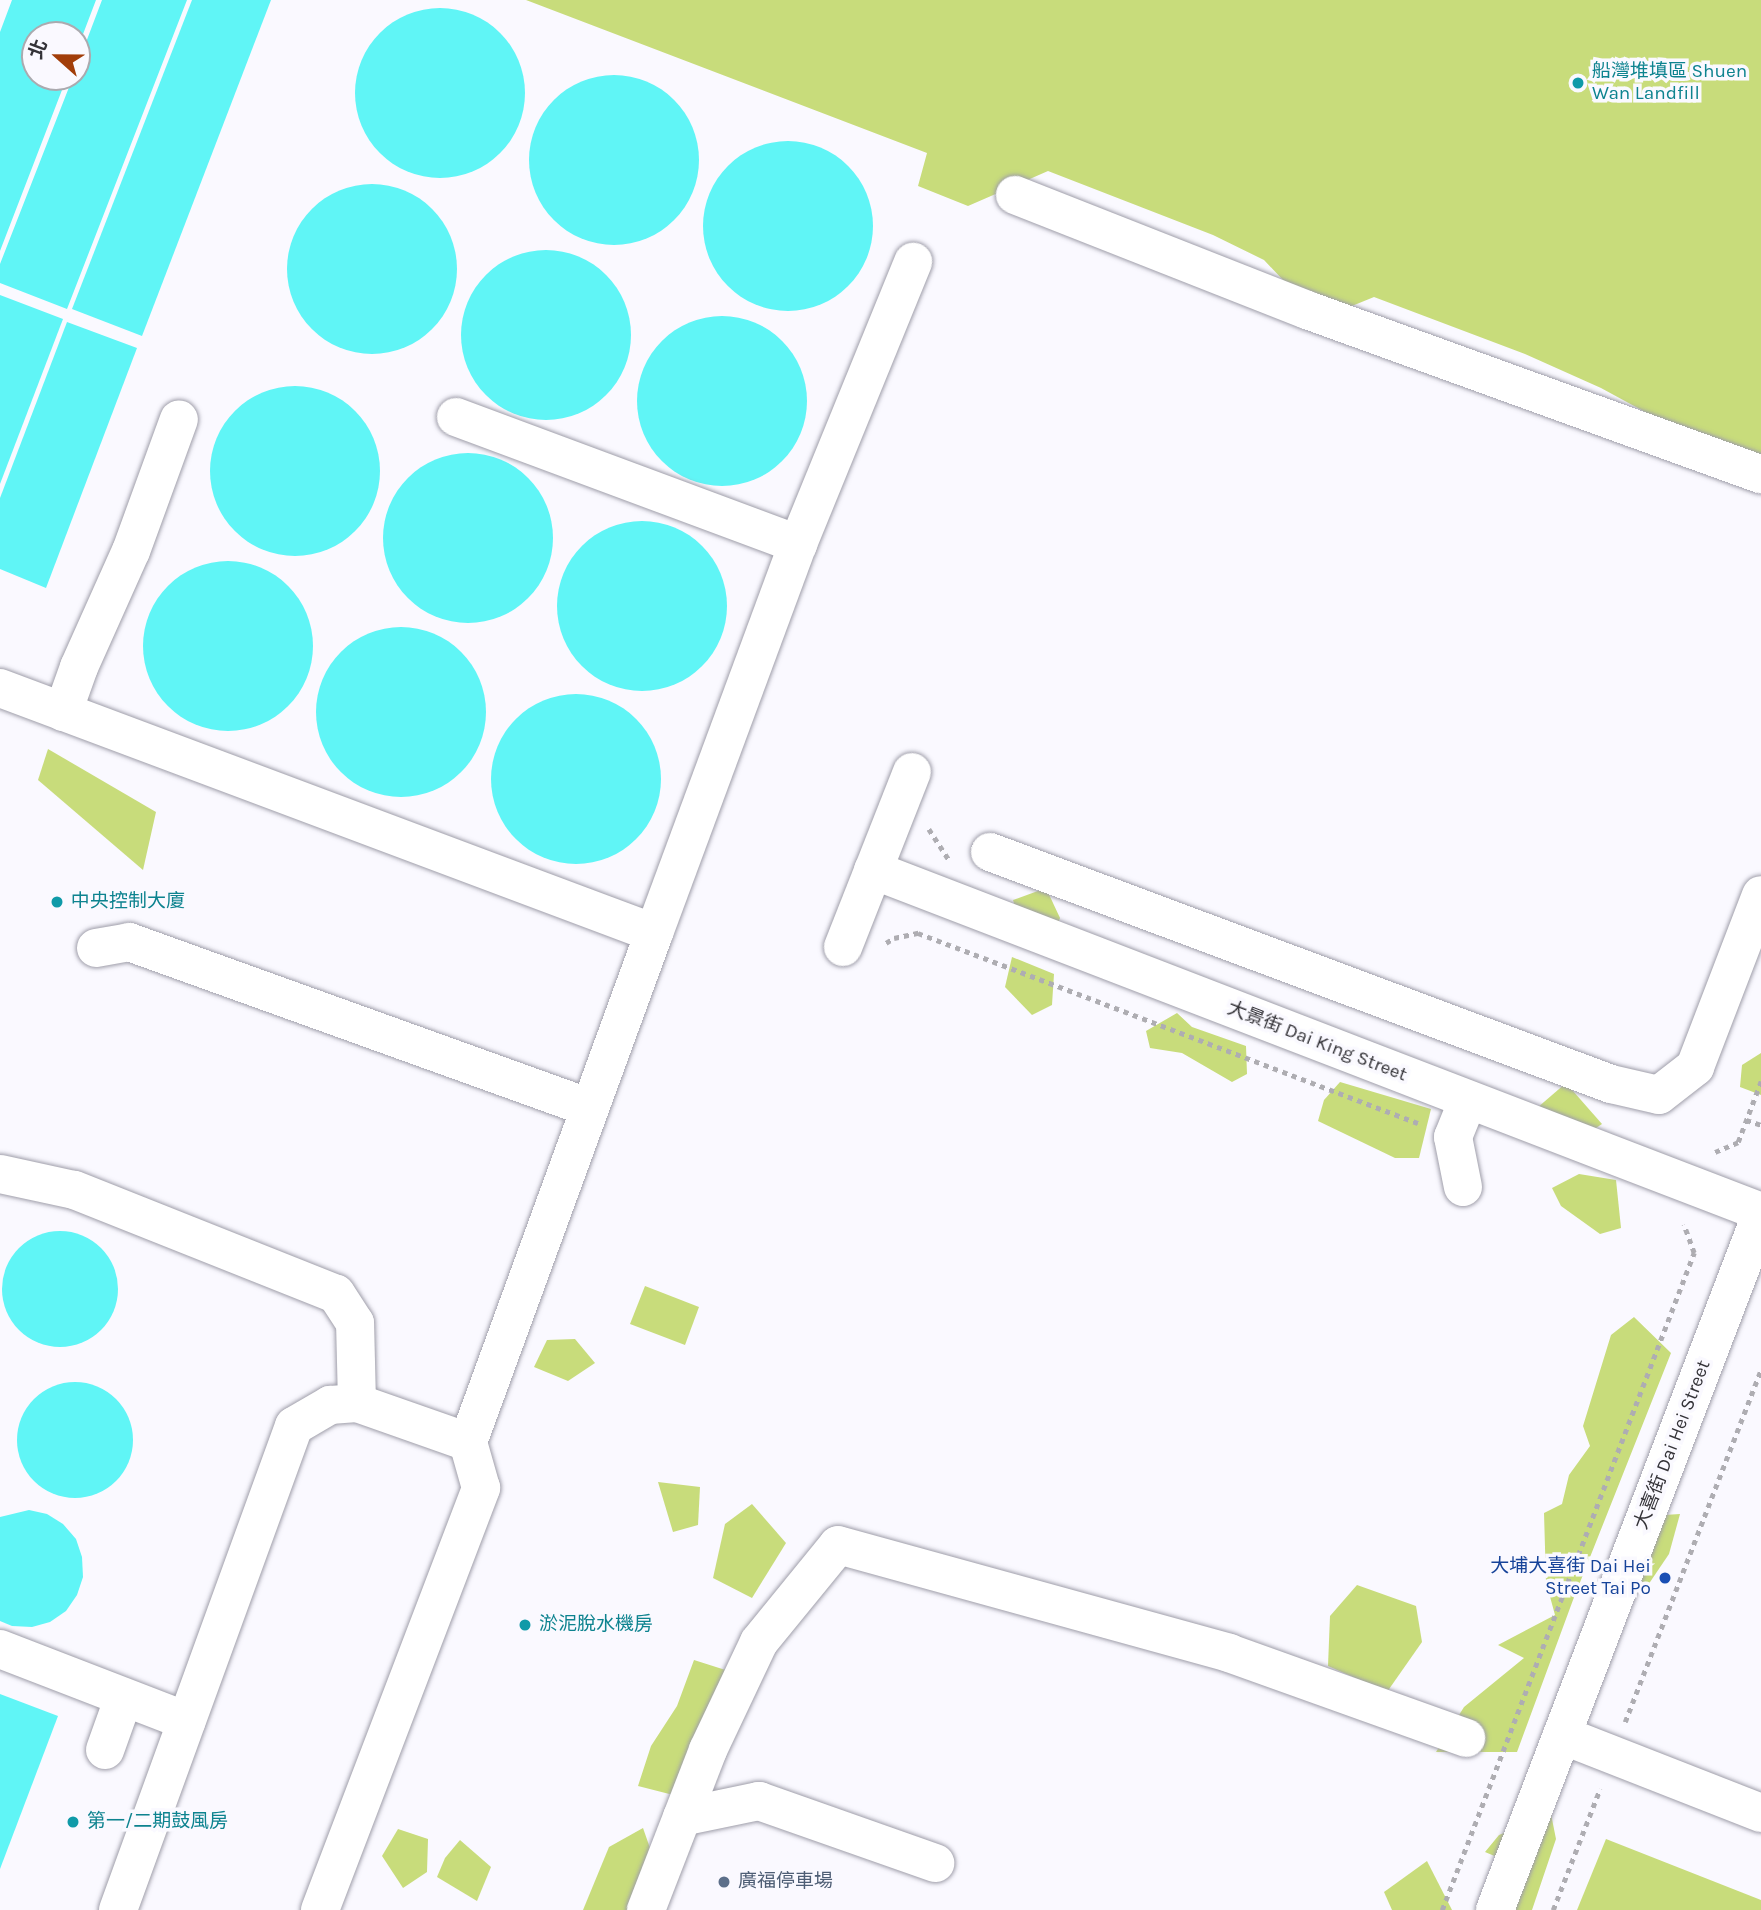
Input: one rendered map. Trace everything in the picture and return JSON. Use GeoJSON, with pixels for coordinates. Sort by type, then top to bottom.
{"type":"FeatureCollection","features":[{"type":"Feature","properties":{"kind":"street"},"geometry":{"type":"LineString","coordinates":[[1015,195],[1307,310],[1761,474]]}},
{"type":"Feature","properties":{"kind":"street"},"geometry":{"type":"LineString","coordinates":[[320,1910],[481,1488],[468,1442],[799,544],[913,262]]}},
{"type":"Feature","properties":{"kind":"street"},"geometry":{"type":"LineString","coordinates":[[456,417],[799,544]]}},
{"type":"Feature","properties":{"kind":"street"},"geometry":{"type":"LineString","coordinates":[[63,712],[79,667],[131,551],[179,419]]}},
{"type":"Feature","properties":{"kind":"street"},"geometry":{"type":"LineString","coordinates":[[0,688],[654,933]]}},
{"type":"Feature","properties":{"kind":"street"},"geometry":{"type":"LineString","coordinates":[[843,947],[912,772]]}},
{"type":"Feature","properties":{"kind":"street"},"geometry":{"type":"LineString","coordinates":[[990,852],[1611,1084],[1660,1095],[1695,1067],[1761,895]]}},
{"type":"Feature","properties":{"kind":"street","name":"大景街 Dai King Street"},"geometry":{"type":"LineString","coordinates":[[873,870],[1761,1213]]}},
{"type":"Feature","properties":{"kind":"street"},"geometry":{"type":"LineString","coordinates":[[96,948],[129,942],[590,1108]]}},
{"type":"Feature","properties":{"kind":"street"},"geometry":{"type":"LineString","coordinates":[[1463,1186],[1453,1137],[1468,1100]]}},
{"type":"Feature","properties":{"kind":"street"},"geometry":{"type":"LineString","coordinates":[[0,1174],[74,1190],[337,1294],[355,1323],[357,1403]]}},
{"type":"Feature","properties":{"kind":"street","name":"大喜街 Dai Hei Street"},"geometry":{"type":"LineString","coordinates":[[1495,1910],[1761,1213]]}},
{"type":"Feature","properties":{"kind":"street"},"geometry":{"type":"LineString","coordinates":[[118,1910],[295,1426],[330,1405],[357,1403],[468,1442]]}},
{"type":"Feature","properties":{"kind":"street"},"geometry":{"type":"LineString","coordinates":[[646,1910],[708,1750],[759,1642],[838,1545],[1229,1653],[1466,1738]]}},
{"type":"Feature","properties":{"kind":"street"},"geometry":{"type":"LineString","coordinates":[[0,1649],[187,1721]]}},
{"type":"Feature","properties":{"kind":"street"},"geometry":{"type":"LineString","coordinates":[[105,1750],[124,1697]]}},
{"type":"Feature","properties":{"kind":"street"},"geometry":{"type":"LineString","coordinates":[[1562,1735],[1761,1813]]}},
{"type":"Feature","properties":{"kind":"street"},"geometry":{"type":"LineString","coordinates":[[682,1817],[760,1801],[935,1863]]}},
{"type":"Feature","properties":{"kind":"path"},"geometry":{"type":"LineString","coordinates":[[883,945],[894,937],[919,933],[1453,1137]]}},
{"type":"Feature","properties":{"kind":"path"},"geometry":{"type":"LineString","coordinates":[[1746,1120],[1761,1125]]}},
{"type":"Feature","properties":{"kind":"path"},"geometry":{"type":"LineString","coordinates":[[1442,1910],[1694,1253],[1687,1226],[1677,1222]]}},
{"type":"Feature","properties":{"kind":"path"},"geometry":{"type":"LineString","coordinates":[[1553,1910],[1761,1370]]}},
{"type":"Feature","properties":{"kind":"green space"},"geometry":{"type":"Polygon","coordinates":[[[526,0],[1761,0],[1761,489],[1669,425],[1601,388],[1525,354],[1374,297],[1320,319],[1264,260],[1213,235],[1048,171],[968,206],[918,186],[927,153],[526,0]]]}},
{"type":"Feature","properties":{"kind":"green space"},"geometry":{"type":"Polygon","coordinates":[[[48,749],[156,812],[143,870],[38,780],[48,749]]]}},
{"type":"Feature","properties":{"kind":"green space"},"geometry":{"type":"Polygon","coordinates":[[[1046,888],[1060,918],[1050,945],[1024,937],[1013,900],[1046,888]]]}},
{"type":"Feature","properties":{"kind":"green space"},"geometry":{"type":"Polygon","coordinates":[[[1012,957],[1054,974],[1052,1005],[1032,1015],[1005,987],[1012,957]]]}},
{"type":"Feature","properties":{"kind":"green space"},"geometry":{"type":"Polygon","coordinates":[[[1177,1013],[1192,1027],[1246,1046],[1247,1074],[1232,1082],[1182,1053],[1150,1048],[1146,1031],[1177,1013]]]}},
{"type":"Feature","properties":{"kind":"green space"},"geometry":{"type":"Polygon","coordinates":[[[1761,1053],[1761,1095],[1740,1087],[1742,1065],[1761,1053]]]}},
{"type":"Feature","properties":{"kind":"green space"},"geometry":{"type":"Polygon","coordinates":[[[1340,1082],[1431,1109],[1419,1158],[1395,1158],[1318,1121],[1324,1100],[1340,1082]]]}},
{"type":"Feature","properties":{"kind":"green space"},"geometry":{"type":"Polygon","coordinates":[[[1566,1083],[1602,1124],[1587,1134],[1537,1108],[1566,1083]]]}},
{"type":"Feature","properties":{"kind":"green space"},"geometry":{"type":"Polygon","coordinates":[[[1579,1174],[1616,1180],[1621,1228],[1600,1234],[1561,1206],[1552,1188],[1579,1174]]]}},
{"type":"Feature","properties":{"kind":"green space"},"geometry":{"type":"Polygon","coordinates":[[[645,1286],[699,1307],[685,1345],[630,1324],[645,1286]]]}},
{"type":"Feature","properties":{"kind":"green space"},"geometry":{"type":"Polygon","coordinates":[[[1634,1317],[1671,1353],[1573,1600],[1517,1752],[1436,1752],[1464,1707],[1524,1658],[1498,1645],[1555,1615],[1546,1582],[1544,1513],[1562,1504],[1569,1475],[1590,1446],[1583,1426],[1611,1335],[1634,1317]]]}},
{"type":"Feature","properties":{"kind":"green space"},"geometry":{"type":"Polygon","coordinates":[[[575,1339],[595,1363],[568,1381],[534,1367],[547,1340],[575,1339]]]}},
{"type":"Feature","properties":{"kind":"green space"},"geometry":{"type":"Polygon","coordinates":[[[658,1482],[700,1487],[698,1525],[673,1532],[658,1482]]]}},
{"type":"Feature","properties":{"kind":"green space"},"geometry":{"type":"Polygon","coordinates":[[[752,1504],[786,1543],[752,1598],[713,1578],[725,1524],[752,1504]]]}},
{"type":"Feature","properties":{"kind":"green space"},"geometry":{"type":"Polygon","coordinates":[[[1680,1514],[1669,1554],[1646,1588],[1620,1549],[1664,1515],[1680,1514]]]}},
{"type":"Feature","properties":{"kind":"green space"},"geometry":{"type":"Polygon","coordinates":[[[1357,1585],[1416,1606],[1422,1642],[1387,1692],[1328,1666],[1330,1616],[1357,1585]]]}},
{"type":"Feature","properties":{"kind":"green space"},"geometry":{"type":"Polygon","coordinates":[[[694,1660],[738,1674],[685,1798],[638,1786],[651,1746],[677,1706],[694,1660]]]}},
{"type":"Feature","properties":{"kind":"green space"},"geometry":{"type":"Polygon","coordinates":[[[1551,1814],[1556,1839],[1532,1910],[1498,1910],[1528,1870],[1485,1852],[1499,1835],[1551,1814]]]}},
{"type":"Feature","properties":{"kind":"green space"},"geometry":{"type":"Polygon","coordinates":[[[643,1828],[657,1868],[644,1910],[583,1910],[609,1847],[643,1828]]]}},
{"type":"Feature","properties":{"kind":"green space"},"geometry":{"type":"Polygon","coordinates":[[[398,1829],[428,1839],[427,1872],[403,1888],[382,1856],[398,1829]]]}},
{"type":"Feature","properties":{"kind":"green space"},"geometry":{"type":"Polygon","coordinates":[[[1606,1839],[1761,1900],[1761,1910],[1577,1910],[1606,1839]]]}},
{"type":"Feature","properties":{"kind":"green space"},"geometry":{"type":"Polygon","coordinates":[[[460,1840],[491,1867],[477,1901],[437,1877],[445,1858],[460,1840]]]}},
{"type":"Feature","properties":{"kind":"green space"},"geometry":{"type":"Polygon","coordinates":[[[1427,1861],[1452,1910],[1392,1910],[1384,1892],[1427,1861]]]}},
{"type":"Feature","properties":{"kind":"water"},"geometry":{"type":"Polygon","coordinates":[[[12,0],[96,0],[88,21],[21,21],[21,91],[62,91],[0,251],[0,32],[12,0]]]}},
{"type":"Feature","properties":{"kind":"water"},"geometry":{"type":"Polygon","coordinates":[[[102,0],[187,0],[67,309],[0,283],[0,264],[68,91],[91,91],[91,29],[102,0]]]}},
{"type":"Feature","properties":{"kind":"water"},"geometry":{"type":"Polygon","coordinates":[[[192,0],[271,0],[142,336],[72,309],[192,0]]]}},
{"type":"Feature","properties":{"kind":"water"},"geometry":{"type":"Polygon","coordinates":[[[440,8],[473,14],[500,33],[519,60],[525,93],[519,126],[500,153],[473,172],[440,178],[407,172],[380,153],[361,126],[355,93],[361,60],[380,33],[407,14],[440,8]]]}},
{"type":"Feature","properties":{"kind":"water"},"geometry":{"type":"Polygon","coordinates":[[[614,75],[647,81],[674,100],[693,127],[699,160],[693,193],[674,220],[647,239],[614,245],[581,239],[554,220],[535,193],[529,160],[535,127],[554,100],[581,81],[614,75]]]}},
{"type":"Feature","properties":{"kind":"water"},"geometry":{"type":"Polygon","coordinates":[[[788,141],[821,147],[848,166],[867,193],[873,226],[867,259],[848,286],[821,305],[788,311],[755,305],[728,286],[709,259],[703,226],[709,193],[728,166],[755,147],[788,141]]]}},
{"type":"Feature","properties":{"kind":"water"},"geometry":{"type":"Polygon","coordinates":[[[372,184],[405,190],[432,209],[451,236],[457,269],[451,302],[432,329],[405,348],[372,354],[339,348],[312,329],[293,302],[287,269],[293,236],[312,209],[339,190],[372,184]]]}},
{"type":"Feature","properties":{"kind":"water"},"geometry":{"type":"Polygon","coordinates":[[[546,250],[579,256],[606,275],[625,302],[631,335],[625,368],[606,395],[579,414],[546,420],[513,414],[486,395],[467,368],[461,335],[467,302],[486,275],[513,256],[546,250]]]}},
{"type":"Feature","properties":{"kind":"water"},"geometry":{"type":"Polygon","coordinates":[[[0,295],[63,319],[0,484],[0,295]]]}},
{"type":"Feature","properties":{"kind":"water"},"geometry":{"type":"Polygon","coordinates":[[[722,316],[755,322],[782,341],[801,368],[807,401],[801,434],[782,461],[755,480],[722,486],[689,480],[662,461],[643,434],[637,401],[643,368],[662,341],[689,322],[722,316]]]}},
{"type":"Feature","properties":{"kind":"water"},"geometry":{"type":"Polygon","coordinates":[[[67,322],[137,348],[46,588],[0,569],[0,498],[67,322]]]}},
{"type":"Feature","properties":{"kind":"water"},"geometry":{"type":"Polygon","coordinates":[[[295,386],[328,392],[355,411],[374,438],[380,471],[374,504],[355,531],[328,550],[295,556],[262,550],[235,531],[216,504],[210,471],[216,438],[235,411],[262,392],[295,386]]]}},
{"type":"Feature","properties":{"kind":"water"},"geometry":{"type":"Polygon","coordinates":[[[468,453],[501,459],[528,478],[547,505],[553,538],[547,571],[528,598],[501,617],[468,623],[435,617],[408,598],[389,571],[383,538],[389,505],[408,478],[435,459],[468,453]]]}},
{"type":"Feature","properties":{"kind":"water"},"geometry":{"type":"Polygon","coordinates":[[[642,521],[675,527],[702,546],[721,573],[727,606],[721,639],[702,666],[675,685],[642,691],[609,685],[582,666],[563,639],[557,606],[563,573],[582,546],[609,527],[642,521]]]}},
{"type":"Feature","properties":{"kind":"water"},"geometry":{"type":"Polygon","coordinates":[[[228,561],[261,567],[288,586],[307,613],[313,646],[307,679],[288,706],[261,725],[228,731],[195,725],[168,706],[149,679],[143,646],[149,613],[168,586],[195,567],[228,561]]]}},
{"type":"Feature","properties":{"kind":"water"},"geometry":{"type":"Polygon","coordinates":[[[401,627],[434,633],[461,652],[480,679],[486,712],[480,745],[461,772],[434,791],[401,797],[368,791],[341,772],[322,745],[316,712],[322,679],[341,652],[368,633],[401,627]]]}},
{"type":"Feature","properties":{"kind":"water"},"geometry":{"type":"Polygon","coordinates":[[[576,694],[609,700],[636,719],[655,746],[661,779],[655,812],[636,839],[609,858],[576,864],[543,858],[516,839],[497,812],[491,779],[497,746],[516,719],[543,700],[576,694]]]}},
{"type":"Feature","properties":{"kind":"water"},"geometry":{"type":"Polygon","coordinates":[[[60,1231],[82,1235],[101,1248],[114,1267],[118,1289],[114,1311],[101,1330],[82,1343],[60,1347],[38,1343],[19,1330],[6,1311],[2,1289],[6,1267],[19,1248],[38,1235],[60,1231]]]}},
{"type":"Feature","properties":{"kind":"water"},"geometry":{"type":"Polygon","coordinates":[[[75,1382],[97,1386],[116,1399],[129,1418],[133,1440],[129,1462],[116,1481],[97,1494],[75,1498],[53,1494],[34,1481],[21,1462],[17,1440],[21,1418],[34,1399],[53,1386],[75,1382]]]}},
{"type":"Feature","properties":{"kind":"water"},"geometry":{"type":"Polygon","coordinates":[[[29,1510],[47,1514],[63,1524],[76,1539],[82,1557],[83,1577],[77,1595],[66,1611],[50,1622],[32,1627],[12,1626],[0,1621],[0,1517],[29,1510]]]}},
{"type":"Feature","properties":{"kind":"water"},"geometry":{"type":"Polygon","coordinates":[[[0,1694],[58,1716],[0,1869],[0,1694]]]}},
{"type":"Feature","properties":{"kind":"place","name":"船灣堆填區 Shuen Wan Landfill"},"geometry":{"type":"Point","coordinates":[1578,83]}},
{"type":"Feature","properties":{"kind":"place","name":"中央控制大廈"},"geometry":{"type":"Point","coordinates":[57,902]}},
{"type":"Feature","properties":{"kind":"place","name":"大埔大喜街 Dai Hei Street Tai Po"},"geometry":{"type":"Point","coordinates":[1665,1578]}},
{"type":"Feature","properties":{"kind":"place","name":"淤泥脫水機房"},"geometry":{"type":"Point","coordinates":[525,1625]}},
{"type":"Feature","properties":{"kind":"place","name":"第一/二期鼓風房"},"geometry":{"type":"Point","coordinates":[73,1822]}},
{"type":"Feature","properties":{"kind":"place","name":"廣福停車場"},"geometry":{"type":"Point","coordinates":[724,1882]}}]}
